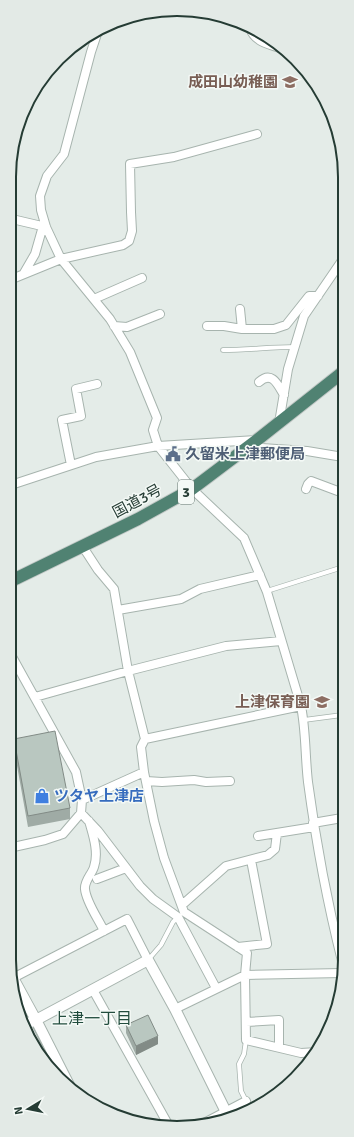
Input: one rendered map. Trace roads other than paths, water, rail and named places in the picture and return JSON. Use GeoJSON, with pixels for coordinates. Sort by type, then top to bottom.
{"type":"FeatureCollection","features":[{"type":"Feature","properties":{"kind":"highway","name":"国道3号"},"geometry":{"type":"LineString","coordinates":[[16,578],[83,547],[192,489],[338,376]]}},
{"type":"Feature","properties":{"kind":"street"},"geometry":{"type":"LineString","coordinates":[[95,39],[64,154],[47,176],[40,196],[44,227],[61,259],[94,299],[114,326],[130,352],[157,418],[153,430],[158,446],[192,489],[244,538],[267,592],[304,720],[305,762],[314,825],[338,945]]}},
{"type":"Feature","properties":{"kind":"street"},"geometry":{"type":"LineString","coordinates":[[16,277],[61,259],[123,245],[129,241],[132,231],[130,164],[174,156],[258,134]]}},
{"type":"Feature","properties":{"kind":"street"},"geometry":{"type":"LineString","coordinates":[[16,220],[44,227]]}},
{"type":"Feature","properties":{"kind":"street"},"geometry":{"type":"LineString","coordinates":[[24,274],[35,254],[44,227]]}},
{"type":"Feature","properties":{"kind":"street"},"geometry":{"type":"LineString","coordinates":[[279,423],[288,370],[304,316],[338,267]]}},
{"type":"Feature","properties":{"kind":"street"},"geometry":{"type":"LineString","coordinates":[[94,299],[142,278]]}},
{"type":"Feature","properties":{"kind":"street"},"geometry":{"type":"LineString","coordinates":[[207,326],[224,326],[242,329],[274,329],[286,325],[309,296],[318,296]]}},
{"type":"Feature","properties":{"kind":"street"},"geometry":{"type":"LineString","coordinates":[[240,309],[242,329]]}},
{"type":"Feature","properties":{"kind":"street"},"geometry":{"type":"LineString","coordinates":[[114,326],[127,327],[160,314]]}},
{"type":"Feature","properties":{"kind":"street"},"geometry":{"type":"LineString","coordinates":[[259,382],[264,378],[269,377],[275,381],[284,395]]}},
{"type":"Feature","properties":{"kind":"street"},"geometry":{"type":"LineString","coordinates":[[71,465],[62,420],[80,416],[76,389],[97,384]]}},
{"type":"Feature","properties":{"kind":"street"},"geometry":{"type":"LineString","coordinates":[[16,483],[96,457],[158,446],[252,444],[307,451],[338,457]]}},
{"type":"Feature","properties":{"kind":"street"},"geometry":{"type":"LineString","coordinates":[[306,489],[311,481],[338,491]]}},
{"type":"Feature","properties":{"kind":"street"},"geometry":{"type":"LineString","coordinates":[[83,547],[98,570],[114,589],[128,671],[145,739],[141,747],[144,772],[154,821],[181,911],[216,988]]}},
{"type":"Feature","properties":{"kind":"street"},"geometry":{"type":"LineString","coordinates":[[118,610],[181,599],[200,589],[260,575]]}},
{"type":"Feature","properties":{"kind":"street"},"geometry":{"type":"LineString","coordinates":[[35,697],[226,646],[281,640]]}},
{"type":"Feature","properties":{"kind":"street"},"geometry":{"type":"LineString","coordinates":[[16,664],[76,772],[82,800],[81,813],[63,834],[16,847]]}},
{"type":"Feature","properties":{"kind":"street"},"geometry":{"type":"LineString","coordinates":[[145,739],[301,706]]}},
{"type":"Feature","properties":{"kind":"street"},"geometry":{"type":"LineString","coordinates":[[82,800],[144,772]]}},
{"type":"Feature","properties":{"kind":"street"},"geometry":{"type":"LineString","coordinates":[[146,781],[230,781]]}},
{"type":"Feature","properties":{"kind":"street"},"geometry":{"type":"LineString","coordinates":[[81,813],[98,831],[140,886],[153,898],[181,911],[247,953],[246,1040],[301,1053],[309,1053]]}},
{"type":"Feature","properties":{"kind":"street"},"geometry":{"type":"LineString","coordinates":[[258,836],[338,819]]}},
{"type":"Feature","properties":{"kind":"street"},"geometry":{"type":"LineString","coordinates":[[88,821],[94,840],[95,866],[84,888],[87,898],[104,931]]}},
{"type":"Feature","properties":{"kind":"street"},"geometry":{"type":"LineString","coordinates":[[181,911],[226,866],[268,855],[276,849],[277,833]]}},
{"type":"Feature","properties":{"kind":"street"},"geometry":{"type":"LineString","coordinates":[[238,947],[267,944],[251,860]]}},
{"type":"Feature","properties":{"kind":"street"},"geometry":{"type":"LineString","coordinates":[[97,880],[126,868]]}},
{"type":"Feature","properties":{"kind":"street"},"geometry":{"type":"LineString","coordinates":[[16,975],[127,919],[175,1009],[227,1113]]}},
{"type":"Feature","properties":{"kind":"street"},"geometry":{"type":"LineString","coordinates":[[29,1023],[148,960]]}},
{"type":"Feature","properties":{"kind":"street"},"geometry":{"type":"LineString","coordinates":[[175,1009],[246,974],[338,973]]}},
{"type":"Feature","properties":{"kind":"street"},"geometry":{"type":"LineString","coordinates":[[18,987],[64,1075]]}},
{"type":"Feature","properties":{"kind":"street"},"geometry":{"type":"LineString","coordinates":[[93,990],[166,1121]]}},
{"type":"Feature","properties":{"kind":"street"},"geometry":{"type":"LineString","coordinates":[[246,1022],[279,1020],[279,1047]]}},
{"type":"Feature","properties":{"kind":"street"},"geometry":{"type":"LineString","coordinates":[[234,1110],[246,1102]]}},
{"type":"Feature","properties":{"kind":"lane"},"geometry":{"type":"LineString","coordinates":[[223,350],[295,348]]}},
{"type":"Feature","properties":{"kind":"lane"},"geometry":{"type":"LineString","coordinates":[[267,592],[338,569]]}},
{"type":"Feature","properties":{"kind":"lane"},"geometry":{"type":"LineString","coordinates":[[304,720],[338,716]]}},
{"type":"Feature","properties":{"kind":"lane"},"geometry":{"type":"LineString","coordinates":[[148,960],[161,945],[173,922],[181,911]]}},
{"type":"Feature","properties":{"kind":"lane"},"geometry":{"type":"LineString","coordinates":[[246,1040],[244,1054],[239,1064],[241,1091],[246,1102]]}},
{"type":"Feature","properties":{"kind":"place","name":"成田山幼稚園"},"geometry":{"type":"Point","coordinates":[290,82]}},
{"type":"Feature","properties":{"kind":"place","name":"久留米上津郵便局"},"geometry":{"type":"Point","coordinates":[173,454]}},
{"type":"Feature","properties":{"kind":"place","name":"上津保育園"},"geometry":{"type":"Point","coordinates":[322,702]}},
{"type":"Feature","properties":{"kind":"place","name":"ツタヤ上津店"},"geometry":{"type":"Point","coordinates":[42,796]}},
{"type":"Feature","properties":{"kind":"district","name":"上津一丁目"},"geometry":{"type":"Point","coordinates":[92,1019]}}]}
